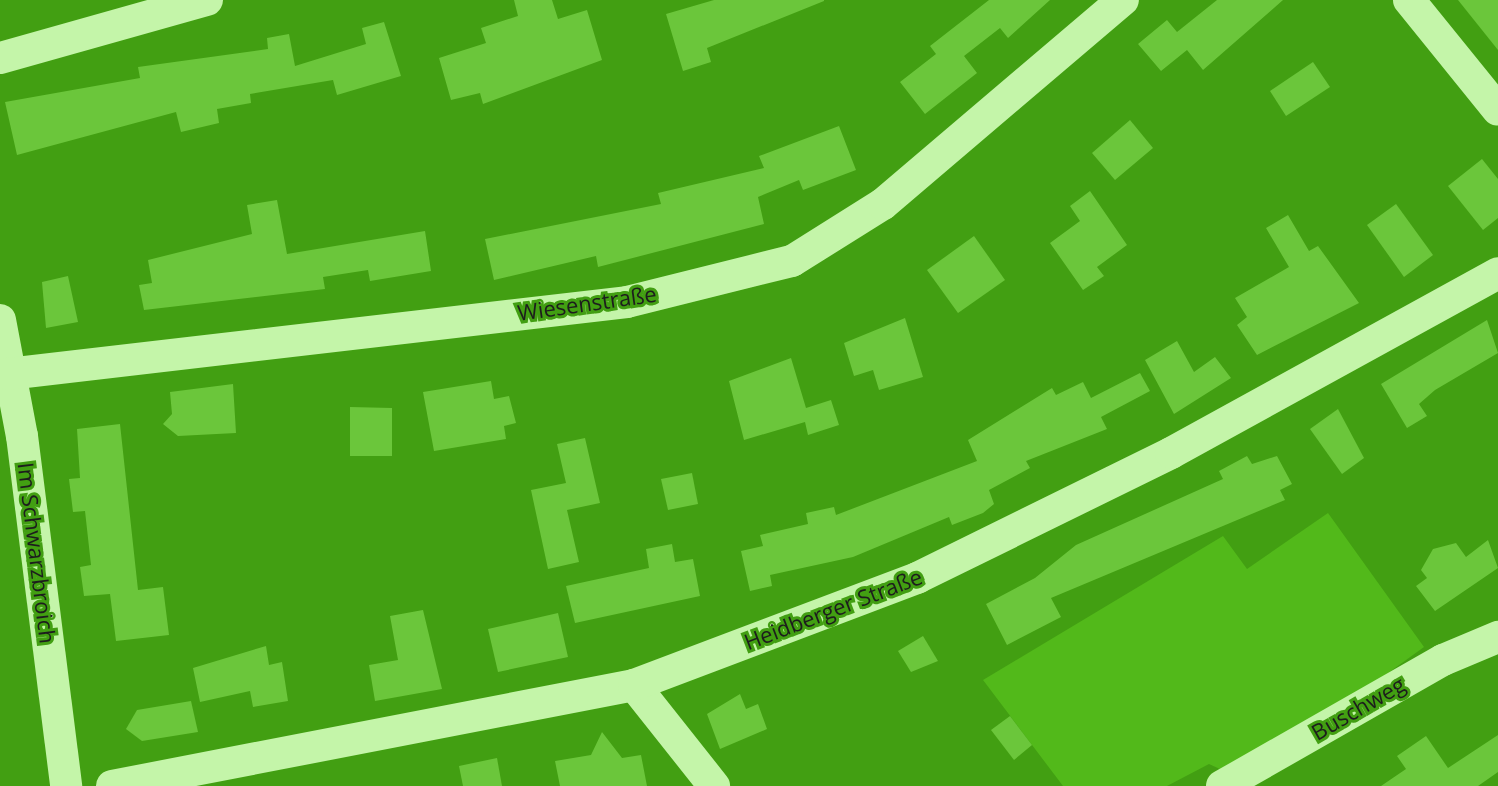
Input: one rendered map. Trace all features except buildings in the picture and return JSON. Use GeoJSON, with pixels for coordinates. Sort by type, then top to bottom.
{"type":"FeatureCollection","features":[{"type":"Feature","properties":{"kind":"street"},"geometry":{"type":"LineString","coordinates":[[0,58],[207,0]]}},
{"type":"Feature","properties":{"kind":"street","name":"Wiesenstraße"},"geometry":{"type":"LineString","coordinates":[[8,374],[627,302],[792,261],[883,204],[1123,0]]}},
{"type":"Feature","properties":{"kind":"street"},"geometry":{"type":"LineString","coordinates":[[1409,0],[1498,110]]}},
{"type":"Feature","properties":{"kind":"street","name":"Heidberger Straße"},"geometry":{"type":"LineString","coordinates":[[112,786],[634,685],[917,578],[1197,439],[1498,273]]}},
{"type":"Feature","properties":{"kind":"street","name":"Im Schwarzbroich"},"geometry":{"type":"LineString","coordinates":[[0,320],[8,374],[11,437],[66,786]]}},
{"type":"Feature","properties":{"kind":"street","name":"Buschweg"},"geometry":{"type":"LineString","coordinates":[[1222,786],[1443,660],[1498,637]]}},
{"type":"Feature","properties":{"kind":"street"},"geometry":{"type":"LineString","coordinates":[[634,685],[714,786]]}},
{"type":"Feature","properties":{"kind":"green space"},"geometry":{"type":"Polygon","coordinates":[[[1328,513],[1424,647],[1359,694],[1222,770],[1209,764],[1167,786],[1063,786],[983,680],[1223,536],[1247,569],[1328,513]]]}}]}
